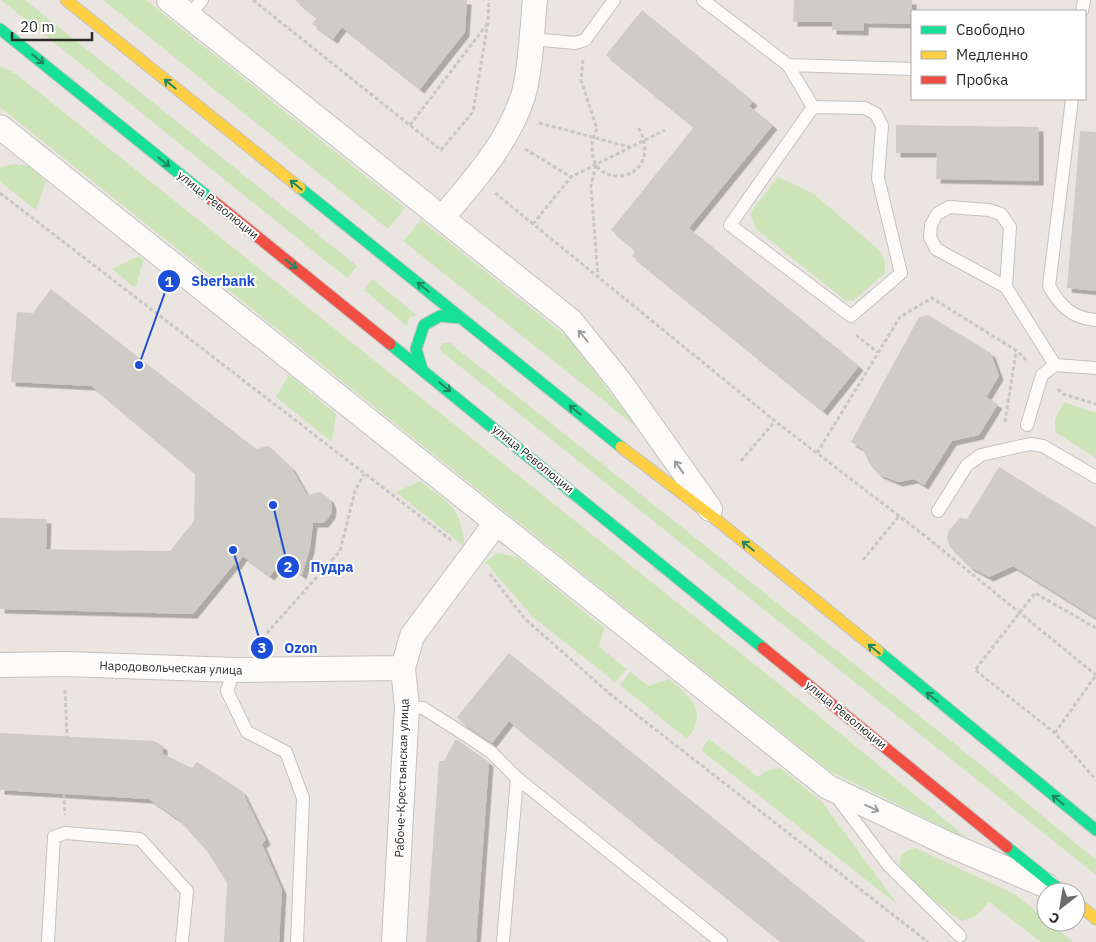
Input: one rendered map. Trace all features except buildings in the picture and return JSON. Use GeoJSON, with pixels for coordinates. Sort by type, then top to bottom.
{"type":"FeatureCollection","features":[{"type":"Feature","properties":{"kind":"main road"},"geometry":{"type":"LineString","coordinates":[[66,0],[613,440],[718,521],[1096,830]]}},
{"type":"Feature","properties":{"kind":"main road","name":"улица Революции"},"geometry":{"type":"LineString","coordinates":[[0,29],[422,369],[1051,882]]}},
{"type":"Feature","properties":{"kind":"main road"},"geometry":{"type":"LineString","coordinates":[[422,369],[416,350],[420,331],[425,322],[434,317],[448,315],[461,318]]}},
{"type":"Feature","properties":{"kind":"main road"},"geometry":{"type":"LineString","coordinates":[[1086,910],[1096,919]]}},
{"type":"Feature","properties":{"kind":"street"},"geometry":{"type":"LineString","coordinates":[[169,0],[195,8],[443,217],[571,321],[620,382],[718,521]]}},
{"type":"Feature","properties":{"kind":"street"},"geometry":{"type":"LineString","coordinates":[[443,217],[476,178],[509,126],[523,95],[535,0]]}},
{"type":"Feature","properties":{"kind":"street"},"geometry":{"type":"LineString","coordinates":[[3,136],[496,522],[828,786],[950,844],[1039,882]]}},
{"type":"Feature","properties":{"kind":"street","name":"Рабоче-Крестьянская улица"},"geometry":{"type":"LineString","coordinates":[[394,942],[407,707],[403,668],[412,636],[496,522]]}},
{"type":"Feature","properties":{"kind":"street","name":"Народовольческая улица"},"geometry":{"type":"LineString","coordinates":[[0,665],[66,664],[234,670],[403,668]]}},
{"type":"Feature","properties":{"kind":"lane"},"geometry":{"type":"LineString","coordinates":[[531,39],[575,43],[585,40],[614,0]]}},
{"type":"Feature","properties":{"kind":"lane"},"geometry":{"type":"LineString","coordinates":[[703,0],[788,65],[813,107]]}},
{"type":"Feature","properties":{"kind":"lane"},"geometry":{"type":"LineString","coordinates":[[788,65],[911,69]]}},
{"type":"Feature","properties":{"kind":"lane"},"geometry":{"type":"LineString","coordinates":[[1072,100],[1050,286],[1059,303],[1067,311],[1082,319],[1096,320]]}},
{"type":"Feature","properties":{"kind":"lane"},"geometry":{"type":"LineString","coordinates":[[813,107],[865,108],[876,114],[882,126],[878,178],[900,273],[851,316],[730,225],[813,107]]}},
{"type":"Feature","properties":{"kind":"lane"},"geometry":{"type":"LineString","coordinates":[[1006,287],[1010,227],[1001,214],[989,210],[949,207],[937,214],[931,225],[930,237],[936,249],[1006,287],[1055,365]]}},
{"type":"Feature","properties":{"kind":"lane"},"geometry":{"type":"LineString","coordinates":[[1028,425],[1042,375],[1055,365],[1096,368]]}},
{"type":"Feature","properties":{"kind":"lane"},"geometry":{"type":"LineString","coordinates":[[938,512],[967,465],[981,455],[1030,444],[1043,446],[1096,477]]}},
{"type":"Feature","properties":{"kind":"lane"},"geometry":{"type":"LineString","coordinates":[[234,670],[227,691],[247,732],[286,752],[302,798],[297,942]]}},
{"type":"Feature","properties":{"kind":"lane"},"geometry":{"type":"LineString","coordinates":[[407,707],[423,708],[491,752],[518,778],[721,942]]}},
{"type":"Feature","properties":{"kind":"lane"},"geometry":{"type":"LineString","coordinates":[[503,942],[518,778]]}},
{"type":"Feature","properties":{"kind":"lane"},"geometry":{"type":"LineString","coordinates":[[828,786],[858,822],[888,866],[960,936]]}},
{"type":"Feature","properties":{"kind":"lane"},"geometry":{"type":"LineString","coordinates":[[48,942],[54,837],[65,833],[140,839],[187,891],[182,942]]}},
{"type":"Feature","properties":{"kind":"path"},"geometry":{"type":"LineString","coordinates":[[253,0],[441,150],[474,112],[490,0]]}},
{"type":"Feature","properties":{"kind":"path"},"geometry":{"type":"LineString","coordinates":[[410,125],[488,22]]}},
{"type":"Feature","properties":{"kind":"path"},"geometry":{"type":"LineString","coordinates":[[585,40],[582,80],[597,129],[592,137],[590,149],[596,164],[609,174],[620,176],[631,173],[640,166],[645,156],[645,140],[637,126]]}},
{"type":"Feature","properties":{"kind":"path"},"geometry":{"type":"LineString","coordinates":[[509,126],[592,137],[631,147]]}},
{"type":"Feature","properties":{"kind":"path"},"geometry":{"type":"LineString","coordinates":[[509,126],[571,178]]}},
{"type":"Feature","properties":{"kind":"path"},"geometry":{"type":"LineString","coordinates":[[533,224],[571,178],[665,130]]}},
{"type":"Feature","properties":{"kind":"path"},"geometry":{"type":"LineString","coordinates":[[596,164],[591,186],[598,277]]}},
{"type":"Feature","properties":{"kind":"path"},"geometry":{"type":"LineString","coordinates":[[487,186],[775,421],[1020,611],[1096,675],[1055,733]]}},
{"type":"Feature","properties":{"kind":"path"},"geometry":{"type":"LineString","coordinates":[[0,193],[457,545]]}},
{"type":"Feature","properties":{"kind":"path"},"geometry":{"type":"LineString","coordinates":[[816,453],[900,317],[932,298],[1016,351],[1063,394],[1096,404]]}},
{"type":"Feature","properties":{"kind":"path"},"geometry":{"type":"LineString","coordinates":[[1006,450],[1005,423],[1016,351]]}},
{"type":"Feature","properties":{"kind":"path"},"geometry":{"type":"LineString","coordinates":[[741,461],[775,421]]}},
{"type":"Feature","properties":{"kind":"path"},"geometry":{"type":"LineString","coordinates":[[234,670],[340,551],[356,491],[364,474]]}},
{"type":"Feature","properties":{"kind":"path"},"geometry":{"type":"LineString","coordinates":[[863,560],[899,516]]}},
{"type":"Feature","properties":{"kind":"path"},"geometry":{"type":"LineString","coordinates":[[488,572],[525,619],[610,694],[928,942]]}},
{"type":"Feature","properties":{"kind":"path"},"geometry":{"type":"LineString","coordinates":[[1096,628],[1036,593],[975,670],[1055,733],[1096,780]]}},
{"type":"Feature","properties":{"kind":"path"},"geometry":{"type":"LineString","coordinates":[[66,664],[67,737]]}},
{"type":"Feature","properties":{"kind":"green space"},"geometry":{"type":"Polygon","coordinates":[[[1,0],[25,0],[357,266],[347,278],[1,0]]]}},
{"type":"Feature","properties":{"kind":"green space"},"geometry":{"type":"Polygon","coordinates":[[[103,0],[146,0],[405,208],[388,229],[103,0]]]}},
{"type":"Feature","properties":{"kind":"green space"},"geometry":{"type":"Polygon","coordinates":[[[0,66],[16,74],[809,708],[971,841],[828,770],[0,107],[0,66]]]}},
{"type":"Feature","properties":{"kind":"green space"},"geometry":{"type":"Polygon","coordinates":[[[13,164],[28,166],[46,181],[36,210],[0,182],[0,167],[13,164]]]}},
{"type":"Feature","properties":{"kind":"green space"},"geometry":{"type":"Polygon","coordinates":[[[778,177],[814,194],[879,250],[885,261],[885,273],[853,301],[845,300],[757,230],[750,213],[778,177]]]}},
{"type":"Feature","properties":{"kind":"green space"},"geometry":{"type":"Polygon","coordinates":[[[421,220],[567,337],[639,429],[403,241],[421,220]]]}},
{"type":"Feature","properties":{"kind":"green space"},"geometry":{"type":"Polygon","coordinates":[[[139,256],[144,260],[135,288],[112,269],[139,256]]]}},
{"type":"Feature","properties":{"kind":"green space"},"geometry":{"type":"Polygon","coordinates":[[[372,279],[417,315],[409,318],[407,326],[364,290],[372,279]]]}},
{"type":"Feature","properties":{"kind":"green space"},"geometry":{"type":"Polygon","coordinates":[[[442,343],[450,343],[981,765],[1096,860],[1096,875],[442,352],[440,348],[442,343]]]}},
{"type":"Feature","properties":{"kind":"green space"},"geometry":{"type":"Polygon","coordinates":[[[289,375],[336,414],[332,442],[276,397],[289,375]]]}},
{"type":"Feature","properties":{"kind":"green space"},"geometry":{"type":"Polygon","coordinates":[[[1064,402],[1096,413],[1096,458],[1055,432],[1055,419],[1064,402]]]}},
{"type":"Feature","properties":{"kind":"green space"},"geometry":{"type":"Polygon","coordinates":[[[420,481],[447,502],[457,514],[465,547],[396,492],[420,481]]]}},
{"type":"Feature","properties":{"kind":"green space"},"geometry":{"type":"Polygon","coordinates":[[[498,553],[517,557],[604,628],[599,647],[627,669],[615,682],[533,617],[485,562],[498,553]]]}},
{"type":"Feature","properties":{"kind":"green space"},"geometry":{"type":"Polygon","coordinates":[[[630,672],[649,686],[669,679],[690,699],[697,712],[697,720],[687,739],[620,685],[630,672]]]}},
{"type":"Feature","properties":{"kind":"green space"},"geometry":{"type":"Polygon","coordinates":[[[709,739],[758,777],[766,771],[780,768],[822,802],[898,905],[701,750],[709,739]]]}},
{"type":"Feature","properties":{"kind":"green space"},"geometry":{"type":"Polygon","coordinates":[[[916,848],[1016,895],[1036,911],[1036,932],[1061,932],[1073,942],[1041,942],[989,902],[976,916],[962,921],[928,895],[903,872],[900,866],[901,856],[910,849],[916,848]]]}},
{"type":"Feature","properties":{"kind":"traffic: fast"},"geometry":{"type":"LineString","coordinates":[[0,29],[212,200]]}},
{"type":"Feature","properties":{"kind":"traffic: fast"},"geometry":{"type":"LineString","coordinates":[[300,188],[621,447]]}},
{"type":"Feature","properties":{"kind":"traffic: fast"},"geometry":{"type":"LineString","coordinates":[[422,369],[416,349],[424,325],[440,316],[461,318]]}},
{"type":"Feature","properties":{"kind":"traffic: fast"},"geometry":{"type":"LineString","coordinates":[[390,344],[763,648]]}},
{"type":"Feature","properties":{"kind":"traffic: fast"},"geometry":{"type":"LineString","coordinates":[[878,651],[1096,830]]}},
{"type":"Feature","properties":{"kind":"traffic: fast"},"geometry":{"type":"LineString","coordinates":[[1007,847],[1051,882]]}},
{"type":"Feature","properties":{"kind":"traffic: slow"},"geometry":{"type":"LineString","coordinates":[[66,0],[300,188]]}},
{"type":"Feature","properties":{"kind":"traffic: slow"},"geometry":{"type":"LineString","coordinates":[[621,447],[718,521],[878,651]]}},
{"type":"Feature","properties":{"kind":"traffic: slow"},"geometry":{"type":"LineString","coordinates":[[1086,910],[1096,919]]}},
{"type":"Feature","properties":{"kind":"traffic: jam"},"geometry":{"type":"LineString","coordinates":[[212,200],[390,344]]}},
{"type":"Feature","properties":{"kind":"traffic: jam"},"geometry":{"type":"LineString","coordinates":[[763,648],[1007,847]]}},
{"type":"Feature","properties":{"kind":"place","name":"Sberbank"},"geometry":{"type":"Point","coordinates":[139,365]}},
{"type":"Feature","properties":{"kind":"place","name":"Пудра"},"geometry":{"type":"Point","coordinates":[273,505]}},
{"type":"Feature","properties":{"kind":"place","name":"Ozon"},"geometry":{"type":"Point","coordinates":[233,550]}}]}
